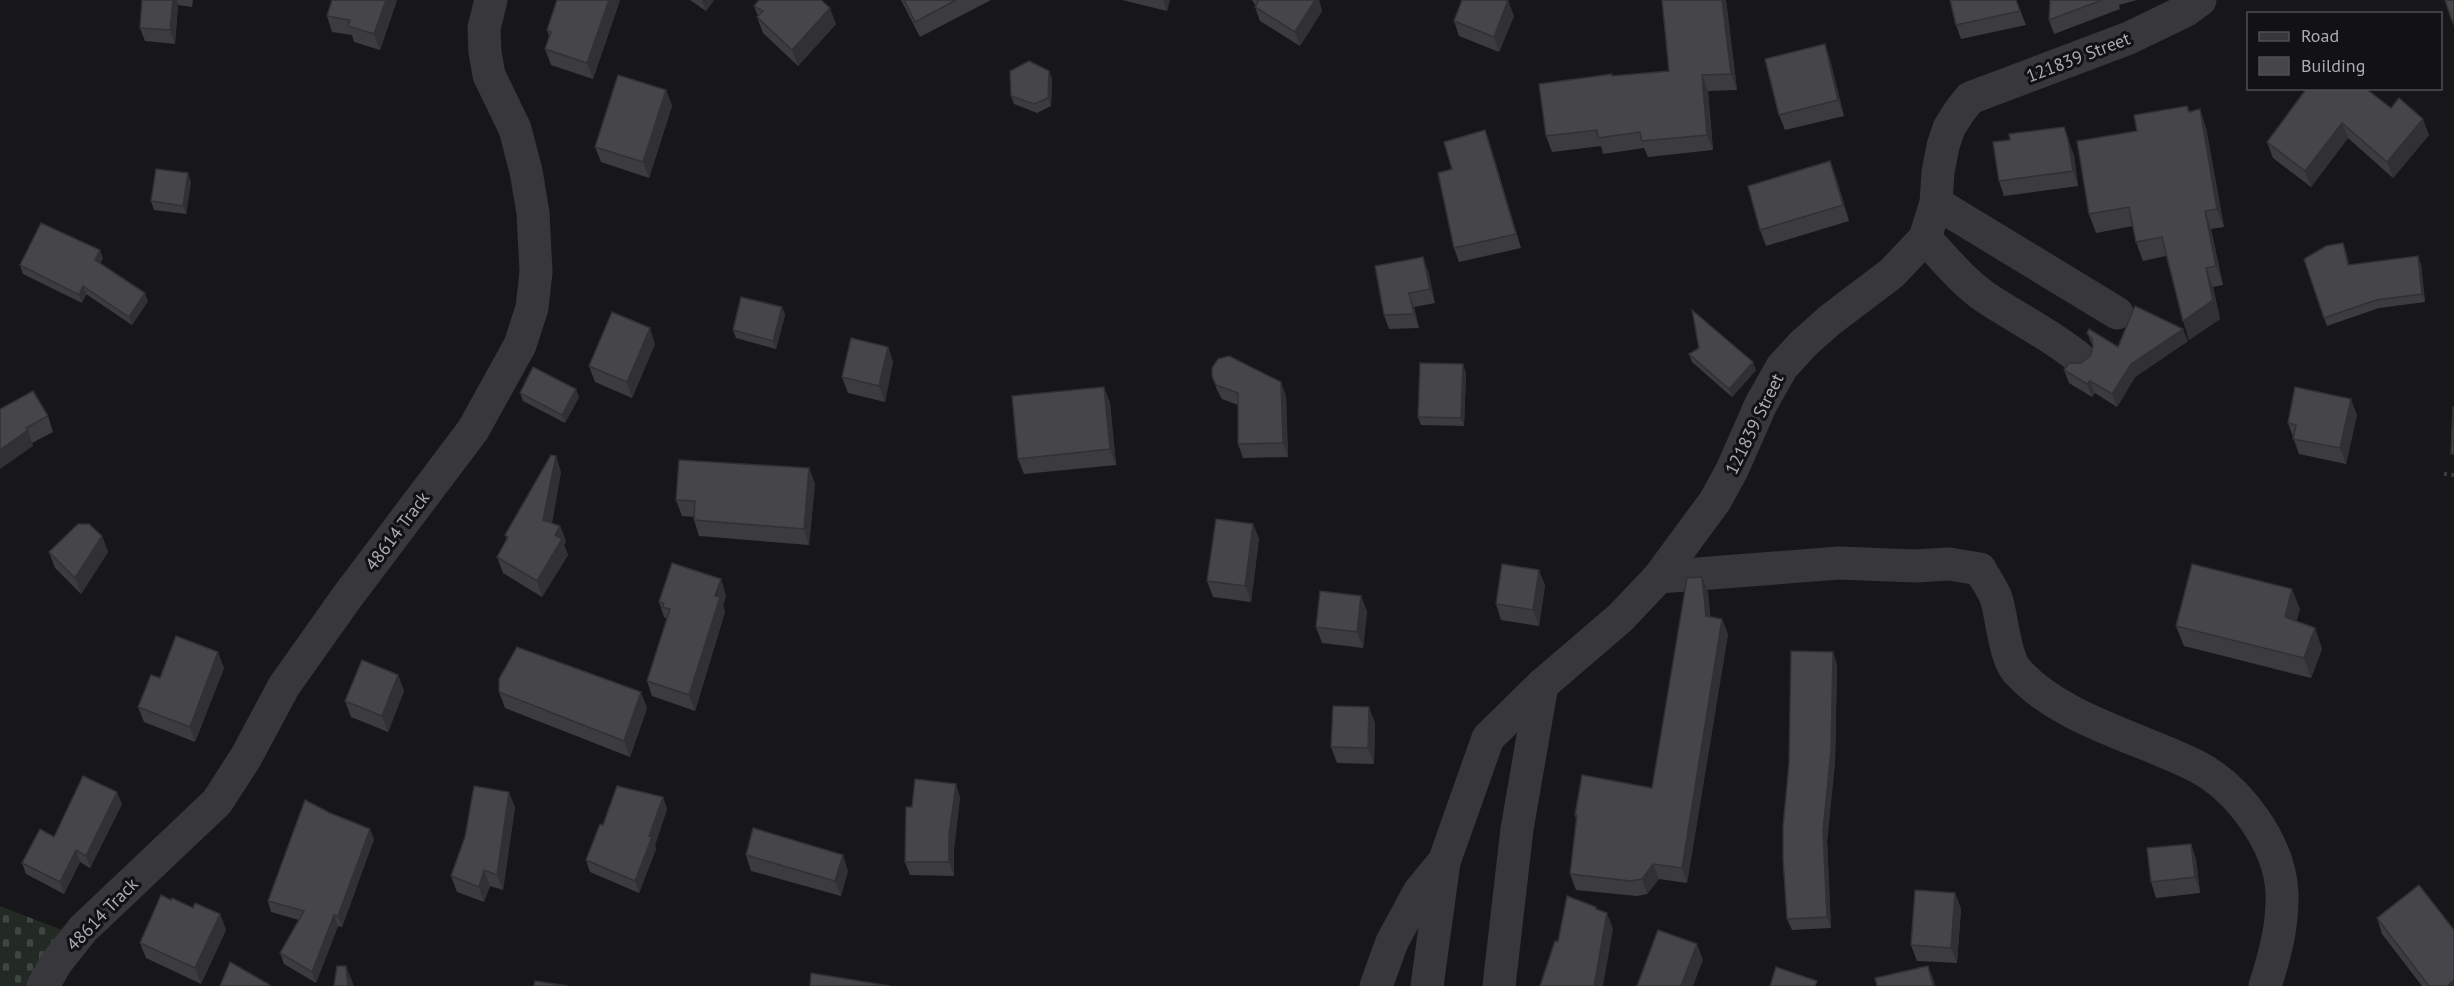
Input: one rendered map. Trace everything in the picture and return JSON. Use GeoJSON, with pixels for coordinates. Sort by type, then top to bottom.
{"type":"FeatureCollection","features":[{"type":"Feature","properties":{"kind":"street","name":"48614 Track"},"geometry":{"type":"LineString","coordinates":[[43,986],[56,963],[83,929],[217,802],[246,757],[284,686],[346,597],[473,430],[520,345],[532,308],[537,272],[533,213],[526,171],[515,129],[489,75],[484,28],[491,0]]}},
{"type":"Feature","properties":{"kind":"street","name":"121839 Street"},"geometry":{"type":"LineString","coordinates":[[1443,862],[1488,738],[1542,685],[1620,618],[1659,577],[1715,501],[1732,470],[1761,404],[1782,367],[1830,320],[1892,273],[1924,238],[1936,204],[1938,172],[1943,146],[1949,128],[1959,111],[1971,98],[2129,38],[2185,11],[2200,0]]}},
{"type":"Feature","properties":{"kind":"street"},"geometry":{"type":"LineString","coordinates":[[1936,204],[2118,313]]}},
{"type":"Feature","properties":{"kind":"street"},"geometry":{"type":"LineString","coordinates":[[1924,238],[1985,297],[2046,333],[2079,358]]}},
{"type":"Feature","properties":{"kind":"street"},"geometry":{"type":"LineString","coordinates":[[1659,577],[1839,563],[1915,566],[1949,564],[1980,569],[1996,600],[2004,638],[2015,670],[2050,699],[2122,736],[2198,767],[2242,801],[2271,845],[2282,891],[2278,946],[2265,986]]}},
{"type":"Feature","properties":{"kind":"street"},"geometry":{"type":"LineString","coordinates":[[1499,986],[1517,829],[1542,685]]}},
{"type":"Feature","properties":{"kind":"street"},"geometry":{"type":"LineString","coordinates":[[1376,986],[1392,942],[1419,892],[1443,862]]}},
{"type":"Feature","properties":{"kind":"street"},"geometry":{"type":"LineString","coordinates":[[1427,986],[1443,862]]}},
{"type":"Feature","properties":{"kind":"path"},"geometry":{"type":"LineString","coordinates":[[2444,474],[2454,475]]}},
{"type":"Feature","properties":{"kind":"green space"},"geometry":{"type":"Polygon","coordinates":[[[0,906],[62,930],[31,986],[0,986],[0,906]]]}},
{"type":"Feature","properties":{"kind":"building"},"geometry":{"type":"Polygon","coordinates":[[[142,0],[173,0],[170,30],[140,28],[142,0]]]}},
{"type":"Feature","properties":{"kind":"building"},"geometry":{"type":"Polygon","coordinates":[[[332,0],[386,0],[374,34],[348,26],[350,20],[327,16],[332,0]]]}},
{"type":"Feature","properties":{"kind":"building"},"geometry":{"type":"Polygon","coordinates":[[[557,0],[609,0],[587,63],[545,49],[551,32],[547,30],[557,0]]]}},
{"type":"Feature","properties":{"kind":"building"},"geometry":{"type":"Polygon","coordinates":[[[759,0],[821,0],[830,8],[792,50],[757,17],[763,11],[754,6],[759,0]]]}},
{"type":"Feature","properties":{"kind":"building"},"geometry":{"type":"Polygon","coordinates":[[[904,0],[956,0],[915,22],[904,0]]]}},
{"type":"Feature","properties":{"kind":"building"},"geometry":{"type":"Polygon","coordinates":[[[1257,0],[1315,0],[1295,32],[1255,7],[1257,0]]]}},
{"type":"Feature","properties":{"kind":"building"},"geometry":{"type":"Polygon","coordinates":[[[1462,0],[1508,0],[1494,37],[1454,21],[1462,0]]]}},
{"type":"Feature","properties":{"kind":"building"},"geometry":{"type":"Polygon","coordinates":[[[1662,0],[1722,0],[1731,74],[1702,75],[1707,135],[1642,141],[1640,132],[1598,138],[1597,130],[1546,136],[1539,84],[1612,74],[1612,76],[1669,71],[1662,0]]]}},
{"type":"Feature","properties":{"kind":"building"},"geometry":{"type":"Polygon","coordinates":[[[1950,0],[2016,0],[2020,11],[1956,25],[1950,0]]]}},
{"type":"Feature","properties":{"kind":"building"},"geometry":{"type":"Polygon","coordinates":[[[2050,0],[2102,0],[2049,20],[2050,0]]]}},
{"type":"Feature","properties":{"kind":"building"},"geometry":{"type":"Polygon","coordinates":[[[2445,0],[2454,0],[2454,25],[2451,18],[2445,0]]]}},
{"type":"Feature","properties":{"kind":"building"},"geometry":{"type":"Polygon","coordinates":[[[1825,44],[1838,100],[1779,115],[1765,59],[1825,44]]]}},
{"type":"Feature","properties":{"kind":"building"},"geometry":{"type":"Polygon","coordinates":[[[1029,61],[1049,71],[1048,98],[1034,104],[1011,96],[1010,71],[1029,61]]]}},
{"type":"Feature","properties":{"kind":"building"},"geometry":{"type":"Polygon","coordinates":[[[618,75],[666,90],[643,162],[595,147],[618,75]]]}},
{"type":"Feature","properties":{"kind":"building"},"geometry":{"type":"Polygon","coordinates":[[[2306,90],[2368,90],[2391,108],[2399,98],[2423,119],[2387,162],[2342,123],[2305,171],[2267,142],[2306,90]]]}},
{"type":"Feature","properties":{"kind":"building"},"geometry":{"type":"Polygon","coordinates":[[[2187,106],[2189,112],[2200,109],[2217,209],[2205,211],[2216,266],[2206,268],[2213,300],[2183,321],[2162,237],[2136,242],[2129,207],[2089,214],[2077,141],[2137,131],[2134,115],[2187,106]]]}},
{"type":"Feature","properties":{"kind":"building"},"geometry":{"type":"Polygon","coordinates":[[[2064,127],[2073,171],[1999,181],[1993,142],[2010,140],[2009,134],[2064,127]]]}},
{"type":"Feature","properties":{"kind":"building"},"geometry":{"type":"Polygon","coordinates":[[[1485,130],[1516,234],[1454,248],[1438,173],[1452,169],[1444,142],[1485,130]]]}},
{"type":"Feature","properties":{"kind":"building"},"geometry":{"type":"Polygon","coordinates":[[[1830,161],[1843,205],[1760,230],[1748,186],[1830,161]]]}},
{"type":"Feature","properties":{"kind":"building"},"geometry":{"type":"Polygon","coordinates":[[[156,169],[188,173],[183,206],[151,201],[156,169]]]}},
{"type":"Feature","properties":{"kind":"building"},"geometry":{"type":"Polygon","coordinates":[[[41,223],[100,250],[95,260],[145,293],[129,317],[83,286],[79,295],[20,265],[41,223]]]}},
{"type":"Feature","properties":{"kind":"building"},"geometry":{"type":"Polygon","coordinates":[[[2343,243],[2348,265],[2418,256],[2422,294],[2376,300],[2324,318],[2304,259],[2326,246],[2343,243]]]}},
{"type":"Feature","properties":{"kind":"building"},"geometry":{"type":"Polygon","coordinates":[[[1423,257],[1430,289],[1409,293],[1414,314],[1384,315],[1375,266],[1423,257]]]}},
{"type":"Feature","properties":{"kind":"building"},"geometry":{"type":"Polygon","coordinates":[[[741,297],[782,307],[773,341],[733,330],[741,297]]]}},
{"type":"Feature","properties":{"kind":"building"},"geometry":{"type":"Polygon","coordinates":[[[2135,306],[2183,329],[2131,364],[2112,394],[2090,381],[2087,384],[2064,370],[2069,363],[2081,363],[2090,356],[2093,347],[2092,339],[2087,333],[2089,329],[2118,347],[2135,306]]]}},
{"type":"Feature","properties":{"kind":"building"},"geometry":{"type":"Polygon","coordinates":[[[1692,310],[1753,362],[1729,389],[1689,354],[1699,348],[1692,310]]]}},
{"type":"Feature","properties":{"kind":"building"},"geometry":{"type":"Polygon","coordinates":[[[612,312],[650,328],[627,382],[589,366],[612,312]]]}},
{"type":"Feature","properties":{"kind":"building"},"geometry":{"type":"Polygon","coordinates":[[[851,338],[888,347],[879,386],[842,377],[851,338]]]}},
{"type":"Feature","properties":{"kind":"building"},"geometry":{"type":"Polygon","coordinates":[[[1229,356],[1281,382],[1283,443],[1238,444],[1238,393],[1216,385],[1212,376],[1212,368],[1218,359],[1229,356]]]}},
{"type":"Feature","properties":{"kind":"building"},"geometry":{"type":"Polygon","coordinates":[[[1420,363],[1463,364],[1461,418],[1418,417],[1420,363]]]}},
{"type":"Feature","properties":{"kind":"building"},"geometry":{"type":"Polygon","coordinates":[[[533,367],[576,389],[562,415],[520,393],[533,367]]]}},
{"type":"Feature","properties":{"kind":"building"},"geometry":{"type":"Polygon","coordinates":[[[1104,387],[1110,449],[1018,459],[1012,396],[1104,387]]]}},
{"type":"Feature","properties":{"kind":"building"},"geometry":{"type":"Polygon","coordinates":[[[2295,387],[2351,399],[2340,448],[2293,439],[2296,425],[2288,423],[2295,387]]]}},
{"type":"Feature","properties":{"kind":"building"},"geometry":{"type":"Polygon","coordinates":[[[33,391],[48,416],[26,428],[28,430],[0,450],[0,409],[33,391]]]}},
{"type":"Feature","properties":{"kind":"building"},"geometry":{"type":"Polygon","coordinates":[[[2453,407],[2454,454],[2451,454],[2453,407]]]}},
{"type":"Feature","properties":{"kind":"building"},"geometry":{"type":"Polygon","coordinates":[[[551,455],[556,456],[543,520],[560,526],[555,535],[562,539],[537,581],[497,557],[508,537],[505,535],[551,455]]]}},
{"type":"Feature","properties":{"kind":"building"},"geometry":{"type":"Polygon","coordinates":[[[679,460],[809,468],[804,529],[694,520],[695,501],[676,500],[679,460]]]}},
{"type":"Feature","properties":{"kind":"building"},"geometry":{"type":"Polygon","coordinates":[[[1216,519],[1253,524],[1245,586],[1207,581],[1216,519]]]}},
{"type":"Feature","properties":{"kind":"building"},"geometry":{"type":"Polygon","coordinates":[[[78,524],[89,524],[102,536],[75,578],[49,552],[78,524]]]}},
{"type":"Feature","properties":{"kind":"building"},"geometry":{"type":"Polygon","coordinates":[[[672,563],[721,579],[715,596],[720,597],[689,695],[647,681],[670,609],[662,607],[664,603],[659,602],[672,563]]]}},
{"type":"Feature","properties":{"kind":"building"},"geometry":{"type":"Polygon","coordinates":[[[1502,564],[1539,570],[1533,610],[1496,604],[1502,564]]]}},
{"type":"Feature","properties":{"kind":"building"},"geometry":{"type":"Polygon","coordinates":[[[2192,564],[2292,589],[2285,617],[2315,628],[2304,658],[2176,626],[2192,564]]]}},
{"type":"Feature","properties":{"kind":"building"},"geometry":{"type":"Polygon","coordinates":[[[1702,577],[1706,616],[1722,619],[1682,868],[1653,864],[1642,879],[1631,881],[1570,874],[1577,815],[1575,815],[1582,775],[1652,788],[1687,578],[1702,577]]]}},
{"type":"Feature","properties":{"kind":"building"},"geometry":{"type":"Polygon","coordinates":[[[1320,591],[1361,596],[1357,632],[1316,627],[1320,591]]]}},
{"type":"Feature","properties":{"kind":"building"},"geometry":{"type":"Polygon","coordinates":[[[176,636],[218,652],[190,727],[138,707],[151,675],[160,678],[176,636]]]}},
{"type":"Feature","properties":{"kind":"building"},"geometry":{"type":"Polygon","coordinates":[[[517,647],[641,692],[624,741],[499,692],[499,679],[517,647]]]}},
{"type":"Feature","properties":{"kind":"building"},"geometry":{"type":"Polygon","coordinates":[[[1791,651],[1833,652],[1831,751],[1823,830],[1827,917],[1787,919],[1783,827],[1789,763],[1791,651]]]}},
{"type":"Feature","properties":{"kind":"building"},"geometry":{"type":"Polygon","coordinates":[[[362,660],[398,675],[382,716],[345,701],[362,660]]]}},
{"type":"Feature","properties":{"kind":"building"},"geometry":{"type":"Polygon","coordinates":[[[1333,706],[1369,707],[1368,748],[1331,747],[1333,706]]]}},
{"type":"Feature","properties":{"kind":"building"},"geometry":{"type":"Polygon","coordinates":[[[83,776],[117,792],[86,856],[76,850],[60,882],[22,863],[40,829],[54,837],[83,776]]]}},
{"type":"Feature","properties":{"kind":"building"},"geometry":{"type":"Polygon","coordinates":[[[915,779],[956,784],[949,835],[949,862],[905,862],[906,807],[912,807],[915,779]]]}},
{"type":"Feature","properties":{"kind":"building"},"geometry":{"type":"Polygon","coordinates":[[[474,786],[509,792],[497,875],[484,870],[479,887],[451,876],[465,837],[474,786]]]}},
{"type":"Feature","properties":{"kind":"building"},"geometry":{"type":"Polygon","coordinates":[[[617,786],[663,797],[649,836],[652,837],[635,881],[586,860],[600,824],[603,825],[617,786]]]}},
{"type":"Feature","properties":{"kind":"building"},"geometry":{"type":"Polygon","coordinates":[[[305,800],[370,829],[338,916],[334,915],[312,972],[280,953],[304,911],[268,901],[305,800]]]}},
{"type":"Feature","properties":{"kind":"building"},"geometry":{"type":"Polygon","coordinates":[[[753,828],[843,855],[835,881],[746,855],[753,828]]]}},
{"type":"Feature","properties":{"kind":"building"},"geometry":{"type":"Polygon","coordinates":[[[2191,844],[2195,877],[2151,882],[2147,848],[2191,844]]]}},
{"type":"Feature","properties":{"kind":"building"},"geometry":{"type":"Polygon","coordinates":[[[2419,885],[2454,930],[2454,980],[2447,986],[2429,986],[2377,918],[2419,885]]]}},
{"type":"Feature","properties":{"kind":"building"},"geometry":{"type":"Polygon","coordinates":[[[1915,890],[1955,893],[1951,948],[1911,945],[1915,890]]]}},
{"type":"Feature","properties":{"kind":"building"},"geometry":{"type":"Polygon","coordinates":[[[161,895],[193,908],[195,903],[220,914],[195,968],[140,943],[161,895]]]}},
{"type":"Feature","properties":{"kind":"building"},"geometry":{"type":"Polygon","coordinates":[[[1567,896],[1607,913],[1594,986],[1540,986],[1555,941],[1558,942],[1567,896]]]}},
{"type":"Feature","properties":{"kind":"building"},"geometry":{"type":"Polygon","coordinates":[[[1658,930],[1697,944],[1681,986],[1637,986],[1658,930]]]}},
{"type":"Feature","properties":{"kind":"building"},"geometry":{"type":"Polygon","coordinates":[[[230,962],[270,985],[270,986],[220,986],[230,962]]]}},
{"type":"Feature","properties":{"kind":"building"},"geometry":{"type":"Polygon","coordinates":[[[337,966],[346,966],[348,986],[334,986],[337,966]]]}},
{"type":"Feature","properties":{"kind":"building"},"geometry":{"type":"Polygon","coordinates":[[[1928,966],[1933,986],[1877,986],[1875,978],[1928,966]]]}},
{"type":"Feature","properties":{"kind":"building"},"geometry":{"type":"Polygon","coordinates":[[[1776,967],[1817,981],[1815,986],[1770,986],[1776,967]]]}},
{"type":"Feature","properties":{"kind":"building"},"geometry":{"type":"Polygon","coordinates":[[[811,973],[890,986],[810,986],[811,973]]]}},
{"type":"Feature","properties":{"kind":"building"},"geometry":{"type":"Polygon","coordinates":[[[535,981],[568,986],[534,986],[535,981]]]}}]}
